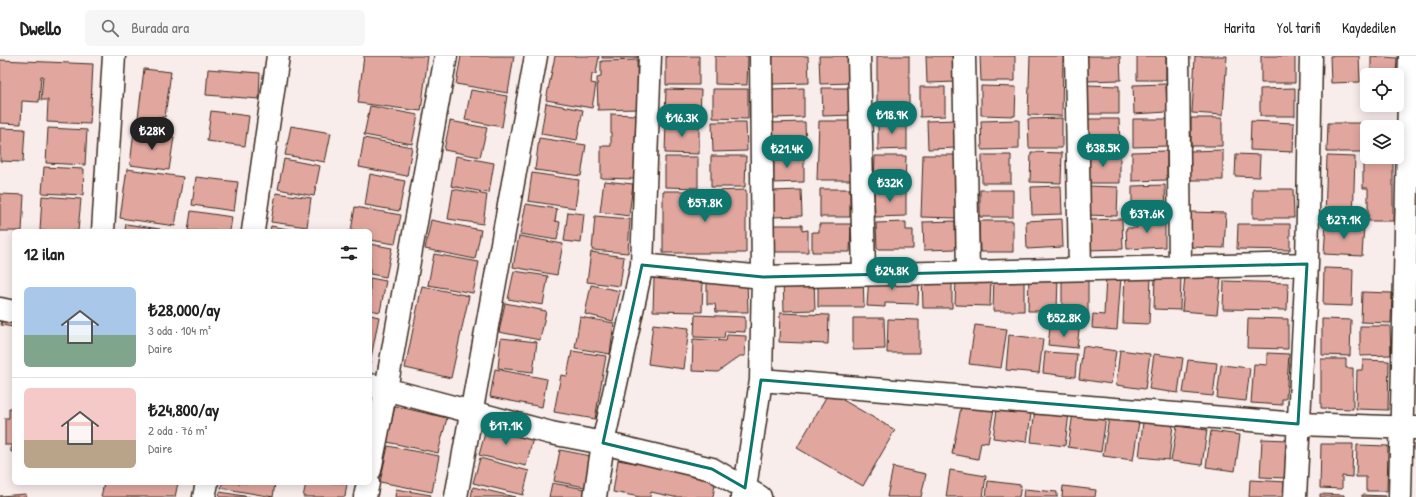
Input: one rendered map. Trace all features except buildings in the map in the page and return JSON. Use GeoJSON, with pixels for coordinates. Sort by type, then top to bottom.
{"type":"FeatureCollection","features":[{"type":"Feature","properties":{"kind":"street"},"geometry":{"type":"LineString","coordinates":[[103,229],[114,56]]}},
{"type":"Feature","properties":{"kind":"street"},"geometry":{"type":"LineString","coordinates":[[253,229],[278,56]]}},
{"type":"Feature","properties":{"kind":"street"},"geometry":{"type":"LineString","coordinates":[[372,449],[378,387],[446,56]]}},
{"type":"Feature","properties":{"kind":"street"},"geometry":{"type":"LineString","coordinates":[[456,497],[536,56]]}},
{"type":"Feature","properties":{"kind":"street"},"geometry":{"type":"LineString","coordinates":[[595,497],[603,443],[642,265],[650,56]]}},
{"type":"Feature","properties":{"kind":"street"},"geometry":{"type":"LineString","coordinates":[[378,387],[551,433],[603,443],[712,469],[749,494],[761,380],[763,277],[761,56]]}},
{"type":"Feature","properties":{"kind":"street"},"geometry":{"type":"LineString","coordinates":[[859,56],[864,274]]}},
{"type":"Feature","properties":{"kind":"street"},"geometry":{"type":"LineString","coordinates":[[964,56],[968,272]]}},
{"type":"Feature","properties":{"kind":"street"},"geometry":{"type":"LineString","coordinates":[[1076,56],[1080,269]]}},
{"type":"Feature","properties":{"kind":"street"},"geometry":{"type":"LineString","coordinates":[[1178,56],[1180,266]]}},
{"type":"Feature","properties":{"kind":"street"},"geometry":{"type":"LineString","coordinates":[[1296,497],[1298,424],[1307,264],[1311,56]]}},
{"type":"Feature","properties":{"kind":"street"},"geometry":{"type":"LineString","coordinates":[[1400,497],[1409,428],[1410,56]]}},
{"type":"Feature","properties":{"kind":"street"},"geometry":{"type":"LineString","coordinates":[[642,265],[763,277],[1307,264]]}},
{"type":"Feature","properties":{"kind":"street"},"geometry":{"type":"LineString","coordinates":[[0,309],[12,312]]}},
{"type":"Feature","properties":{"kind":"street"},"geometry":{"type":"LineString","coordinates":[[761,380],[1298,424],[1409,428]]}},
{"type":"Feature","properties":{"kind":"street"},"geometry":{"type":"LineString","coordinates":[[204,497],[207,485]]}},
{"type":"Feature","properties":{"kind":"street"},"geometry":{"type":"LineString","coordinates":[[365,497],[368,485]]}},
{"type":"Feature","properties":{"kind":"highlighted area"},"geometry":{"type":"Polygon","coordinates":[[[1307,264],[1298,424],[761,380],[745,488],[712,469],[603,443],[642,265],[763,277],[1307,264]]]}}]}
